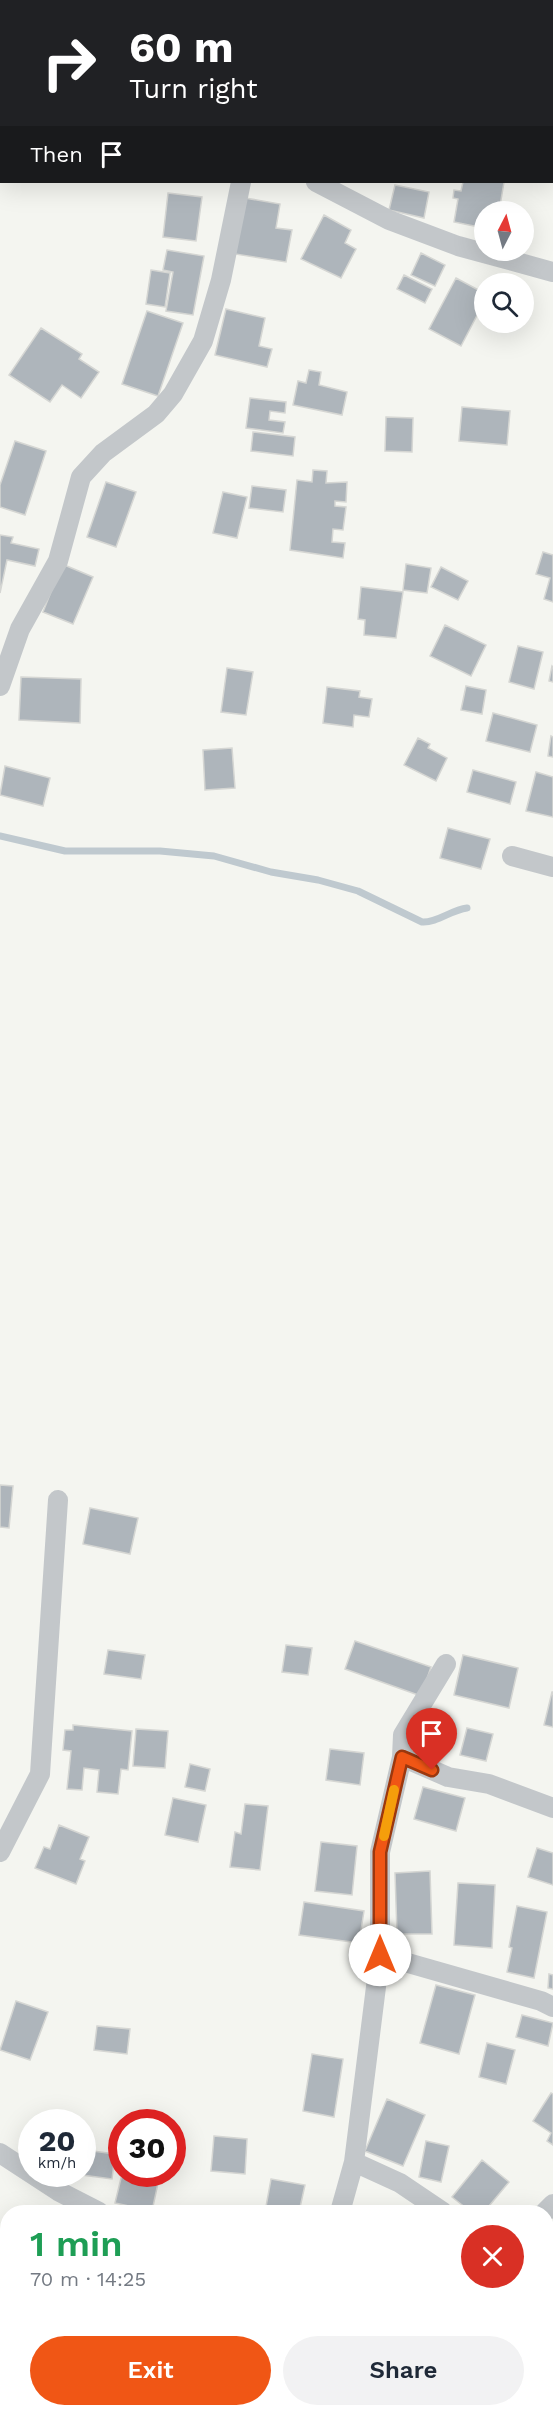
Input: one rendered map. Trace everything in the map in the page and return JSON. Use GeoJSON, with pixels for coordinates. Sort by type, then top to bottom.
{"type":"FeatureCollection","features":[{"type":"Feature","properties":{"kind":"street"},"geometry":{"type":"LineString","coordinates":[[0,686],[20,629],[58,561],[81,477],[103,453],[156,414],[173,394],[203,341],[221,280],[241,183]]}},
{"type":"Feature","properties":{"kind":"street"},"geometry":{"type":"LineString","coordinates":[[318,183],[389,220],[458,246],[553,272]]}},
{"type":"Feature","properties":{"kind":"street"},"geometry":{"type":"LineString","coordinates":[[512,856],[553,867]]}},
{"type":"Feature","properties":{"kind":"street"},"geometry":{"type":"LineString","coordinates":[[0,1852],[40,1774],[58,1500]]}},
{"type":"Feature","properties":{"kind":"street"},"geometry":{"type":"LineString","coordinates":[[342,2205],[354,2162],[380,1955],[380,1852],[402,1757],[403,1735],[446,1664]]}},
{"type":"Feature","properties":{"kind":"street"},"geometry":{"type":"LineString","coordinates":[[402,1757],[448,1777],[489,1785],[553,1808]]}},
{"type":"Feature","properties":{"kind":"street"},"geometry":{"type":"LineString","coordinates":[[380,1955],[541,2001],[553,2007]]}},
{"type":"Feature","properties":{"kind":"street"},"geometry":{"type":"LineString","coordinates":[[0,2153],[58,2191],[85,2205]]}},
{"type":"Feature","properties":{"kind":"street"},"geometry":{"type":"LineString","coordinates":[[354,2162],[399,2183],[432,2205]]}},
{"type":"Feature","properties":{"kind":"building"},"geometry":{"type":"Polygon","coordinates":[[[463,183],[504,183],[501,201],[474,201],[474,226],[454,222],[458,199],[453,198],[454,190],[461,191],[463,183]]]}},
{"type":"Feature","properties":{"kind":"building"},"geometry":{"type":"Polygon","coordinates":[[[395,185],[429,192],[424,218],[389,210],[395,185]]]}},
{"type":"Feature","properties":{"kind":"building"},"geometry":{"type":"Polygon","coordinates":[[[168,193],[202,197],[196,241],[163,237],[168,193]]]}},
{"type":"Feature","properties":{"kind":"building"},"geometry":{"type":"Polygon","coordinates":[[[245,198],[280,204],[276,228],[292,230],[286,262],[235,254],[245,198]]]}},
{"type":"Feature","properties":{"kind":"building"},"geometry":{"type":"Polygon","coordinates":[[[324,215],[351,230],[345,243],[356,249],[341,278],[301,259],[324,215]]]}},
{"type":"Feature","properties":{"kind":"building"},"geometry":{"type":"Polygon","coordinates":[[[167,250],[204,256],[193,315],[166,311],[173,272],[163,270],[167,250]]]}},
{"type":"Feature","properties":{"kind":"building"},"geometry":{"type":"Polygon","coordinates":[[[421,253],[445,265],[435,286],[411,275],[421,253]]]}},
{"type":"Feature","properties":{"kind":"building"},"geometry":{"type":"Polygon","coordinates":[[[151,270],[170,273],[165,307],[146,304],[151,270]]]}},
{"type":"Feature","properties":{"kind":"building"},"geometry":{"type":"Polygon","coordinates":[[[404,275],[432,289],[425,303],[397,289],[404,275]]]}},
{"type":"Feature","properties":{"kind":"building"},"geometry":{"type":"Polygon","coordinates":[[[456,278],[474,288],[474,321],[461,346],[429,329],[456,278]]]}},
{"type":"Feature","properties":{"kind":"building"},"geometry":{"type":"Polygon","coordinates":[[[226,309],[265,318],[259,346],[272,349],[267,367],[215,355],[226,309]]]}},
{"type":"Feature","properties":{"kind":"building"},"geometry":{"type":"Polygon","coordinates":[[[147,311],[183,323],[158,396],[122,384],[147,311]]]}},
{"type":"Feature","properties":{"kind":"building"},"geometry":{"type":"Polygon","coordinates":[[[41,328],[82,354],[79,359],[99,372],[81,398],[62,385],[50,402],[9,375],[41,328]]]}},
{"type":"Feature","properties":{"kind":"building"},"geometry":{"type":"Polygon","coordinates":[[[309,370],[321,372],[319,385],[347,392],[342,415],[293,405],[298,381],[306,383],[309,370]]]}},
{"type":"Feature","properties":{"kind":"building"},"geometry":{"type":"Polygon","coordinates":[[[250,398],[286,402],[285,413],[270,411],[269,420],[285,422],[283,433],[246,428],[250,398]]]}},
{"type":"Feature","properties":{"kind":"building"},"geometry":{"type":"Polygon","coordinates":[[[462,407],[510,411],[507,445],[459,441],[462,407]]]}},
{"type":"Feature","properties":{"kind":"building"},"geometry":{"type":"Polygon","coordinates":[[[386,417],[413,418],[412,452],[385,451],[386,417]]]}},
{"type":"Feature","properties":{"kind":"building"},"geometry":{"type":"Polygon","coordinates":[[[253,432],[295,437],[293,456],[251,451],[253,432]]]}},
{"type":"Feature","properties":{"kind":"building"},"geometry":{"type":"Polygon","coordinates":[[[15,441],[46,451],[25,515],[0,507],[0,485],[15,441]]]}},
{"type":"Feature","properties":{"kind":"building"},"geometry":{"type":"Polygon","coordinates":[[[313,470],[327,471],[326,483],[347,482],[346,502],[335,501],[335,506],[346,507],[343,530],[333,529],[332,542],[345,543],[343,558],[290,550],[297,480],[312,482],[313,470]]]}},
{"type":"Feature","properties":{"kind":"building"},"geometry":{"type":"Polygon","coordinates":[[[106,482],[136,492],[116,547],[87,537],[106,482]]]}},
{"type":"Feature","properties":{"kind":"building"},"geometry":{"type":"Polygon","coordinates":[[[252,486],[286,490],[283,512],[249,508],[252,486]]]}},
{"type":"Feature","properties":{"kind":"building"},"geometry":{"type":"Polygon","coordinates":[[[223,492],[247,497],[237,538],[213,533],[223,492]]]}},
{"type":"Feature","properties":{"kind":"building"},"geometry":{"type":"Polygon","coordinates":[[[0,535],[13,537],[11,543],[39,549],[35,566],[7,560],[0,593],[0,535]]]}},
{"type":"Feature","properties":{"kind":"building"},"geometry":{"type":"Polygon","coordinates":[[[543,552],[553,555],[553,602],[544,599],[550,578],[536,574],[543,552]]]}},
{"type":"Feature","properties":{"kind":"building"},"geometry":{"type":"Polygon","coordinates":[[[62,564],[93,577],[73,624],[43,612],[62,564]]]}},
{"type":"Feature","properties":{"kind":"building"},"geometry":{"type":"Polygon","coordinates":[[[406,564],[431,568],[427,593],[403,590],[406,564]]]}},
{"type":"Feature","properties":{"kind":"building"},"geometry":{"type":"Polygon","coordinates":[[[441,567],[468,581],[458,600],[431,587],[441,567]]]}},
{"type":"Feature","properties":{"kind":"building"},"geometry":{"type":"Polygon","coordinates":[[[361,587],[403,592],[396,638],[364,635],[365,620],[358,619],[361,587]]]}},
{"type":"Feature","properties":{"kind":"building"},"geometry":{"type":"Polygon","coordinates":[[[445,625],[486,645],[471,676],[430,656],[445,625]]]}},
{"type":"Feature","properties":{"kind":"building"},"geometry":{"type":"Polygon","coordinates":[[[518,646],[543,652],[534,689],[509,682],[518,646]]]}},
{"type":"Feature","properties":{"kind":"building"},"geometry":{"type":"Polygon","coordinates":[[[553,667],[553,682],[549,681],[553,667]]]}},
{"type":"Feature","properties":{"kind":"building"},"geometry":{"type":"Polygon","coordinates":[[[227,668],[253,672],[246,715],[221,712],[227,668]]]}},
{"type":"Feature","properties":{"kind":"building"},"geometry":{"type":"Polygon","coordinates":[[[21,677],[81,679],[80,723],[19,720],[21,677]]]}},
{"type":"Feature","properties":{"kind":"building"},"geometry":{"type":"Polygon","coordinates":[[[466,686],[486,690],[482,714],[461,710],[466,686]]]}},
{"type":"Feature","properties":{"kind":"building"},"geometry":{"type":"Polygon","coordinates":[[[327,687],[360,691],[359,697],[372,699],[369,717],[354,715],[353,727],[323,723],[327,687]]]}},
{"type":"Feature","properties":{"kind":"building"},"geometry":{"type":"Polygon","coordinates":[[[493,713],[537,725],[530,752],[486,741],[493,713]]]}},
{"type":"Feature","properties":{"kind":"building"},"geometry":{"type":"Polygon","coordinates":[[[551,736],[553,737],[553,757],[548,756],[551,736]]]}},
{"type":"Feature","properties":{"kind":"building"},"geometry":{"type":"Polygon","coordinates":[[[418,738],[430,744],[428,748],[447,758],[436,781],[404,765],[418,738]]]}},
{"type":"Feature","properties":{"kind":"building"},"geometry":{"type":"Polygon","coordinates":[[[232,748],[235,788],[205,790],[203,750],[232,748]]]}},
{"type":"Feature","properties":{"kind":"building"},"geometry":{"type":"Polygon","coordinates":[[[5,766],[50,778],[43,806],[0,795],[5,766]]]}},
{"type":"Feature","properties":{"kind":"building"},"geometry":{"type":"Polygon","coordinates":[[[473,770],[516,782],[510,804],[467,792],[473,770]]]}},
{"type":"Feature","properties":{"kind":"building"},"geometry":{"type":"Polygon","coordinates":[[[536,772],[553,777],[553,817],[526,811],[536,772]]]}},
{"type":"Feature","properties":{"kind":"building"},"geometry":{"type":"Polygon","coordinates":[[[448,828],[490,839],[481,869],[440,858],[448,828]]]}},
{"type":"Feature","properties":{"kind":"building"},"geometry":{"type":"Polygon","coordinates":[[[0,1485],[13,1486],[9,1528],[0,1527],[0,1485]]]}},
{"type":"Feature","properties":{"kind":"building"},"geometry":{"type":"Polygon","coordinates":[[[90,1508],[138,1518],[130,1554],[83,1544],[90,1508]]]}},
{"type":"Feature","properties":{"kind":"building"},"geometry":{"type":"Polygon","coordinates":[[[355,1641],[431,1667],[421,1696],[345,1669],[355,1641]]]}},
{"type":"Feature","properties":{"kind":"building"},"geometry":{"type":"Polygon","coordinates":[[[286,1645],[312,1648],[308,1675],[282,1672],[286,1645]]]}},
{"type":"Feature","properties":{"kind":"building"},"geometry":{"type":"Polygon","coordinates":[[[108,1650],[145,1655],[141,1679],[104,1674],[108,1650]]]}},
{"type":"Feature","properties":{"kind":"building"},"geometry":{"type":"Polygon","coordinates":[[[463,1655],[518,1668],[509,1708],[454,1695],[463,1655]]]}},
{"type":"Feature","properties":{"kind":"building"},"geometry":{"type":"Polygon","coordinates":[[[553,1692],[553,1727],[544,1725],[553,1692]]]}},
{"type":"Feature","properties":{"kind":"building"},"geometry":{"type":"Polygon","coordinates":[[[73,1725],[132,1731],[128,1770],[121,1769],[118,1794],[97,1792],[99,1770],[84,1768],[82,1790],[67,1789],[71,1751],[63,1750],[65,1730],[73,1730],[73,1725]]]}},
{"type":"Feature","properties":{"kind":"building"},"geometry":{"type":"Polygon","coordinates":[[[467,1728],[493,1734],[486,1761],[460,1755],[467,1728]]]}},
{"type":"Feature","properties":{"kind":"building"},"geometry":{"type":"Polygon","coordinates":[[[136,1729],[168,1731],[165,1768],[133,1766],[136,1729]]]}},
{"type":"Feature","properties":{"kind":"building"},"geometry":{"type":"Polygon","coordinates":[[[330,1749],[364,1753],[360,1785],[326,1780],[330,1749]]]}},
{"type":"Feature","properties":{"kind":"building"},"geometry":{"type":"Polygon","coordinates":[[[190,1764],[210,1769],[205,1791],[185,1787],[190,1764]]]}},
{"type":"Feature","properties":{"kind":"building"},"geometry":{"type":"Polygon","coordinates":[[[423,1787],[465,1798],[456,1831],[414,1819],[423,1787]]]}},
{"type":"Feature","properties":{"kind":"building"},"geometry":{"type":"Polygon","coordinates":[[[173,1798],[206,1805],[198,1842],[165,1835],[173,1798]]]}},
{"type":"Feature","properties":{"kind":"building"},"geometry":{"type":"Polygon","coordinates":[[[245,1804],[268,1806],[260,1870],[230,1867],[235,1832],[241,1834],[245,1804]]]}},
{"type":"Feature","properties":{"kind":"building"},"geometry":{"type":"Polygon","coordinates":[[[59,1825],[89,1837],[80,1859],[85,1861],[76,1884],[35,1868],[44,1847],[50,1849],[59,1825]]]}},
{"type":"Feature","properties":{"kind":"building"},"geometry":{"type":"Polygon","coordinates":[[[321,1842],[357,1846],[352,1895],[315,1891],[321,1842]]]}},
{"type":"Feature","properties":{"kind":"building"},"geometry":{"type":"Polygon","coordinates":[[[537,1848],[553,1853],[553,1885],[528,1877],[537,1848]]]}},
{"type":"Feature","properties":{"kind":"building"},"geometry":{"type":"Polygon","coordinates":[[[430,1871],[432,1934],[397,1934],[395,1873],[430,1871]]]}},
{"type":"Feature","properties":{"kind":"building"},"geometry":{"type":"Polygon","coordinates":[[[458,1883],[495,1885],[492,1948],[454,1945],[458,1883]]]}},
{"type":"Feature","properties":{"kind":"building"},"geometry":{"type":"Polygon","coordinates":[[[304,1902],[364,1911],[359,1943],[299,1935],[304,1902]]]}},
{"type":"Feature","properties":{"kind":"building"},"geometry":{"type":"Polygon","coordinates":[[[517,1906],[547,1912],[534,1978],[507,1972],[517,1906]]]}},
{"type":"Feature","properties":{"kind":"building"},"geometry":{"type":"Polygon","coordinates":[[[549,1974],[553,1975],[553,1989],[548,1988],[549,1974]]]}},
{"type":"Feature","properties":{"kind":"building"},"geometry":{"type":"Polygon","coordinates":[[[436,1985],[475,1995],[459,2054],[420,2043],[436,1985]]]}},
{"type":"Feature","properties":{"kind":"building"},"geometry":{"type":"Polygon","coordinates":[[[16,2001],[48,2012],[30,2060],[0,2050],[16,2001]]]}},
{"type":"Feature","properties":{"kind":"building"},"geometry":{"type":"Polygon","coordinates":[[[522,2015],[553,2023],[548,2046],[516,2037],[522,2015]]]}},
{"type":"Feature","properties":{"kind":"building"},"geometry":{"type":"Polygon","coordinates":[[[97,2026],[130,2029],[127,2054],[94,2050],[97,2026]]]}},
{"type":"Feature","properties":{"kind":"building"},"geometry":{"type":"Polygon","coordinates":[[[487,2043],[515,2050],[506,2084],[479,2077],[487,2043]]]}},
{"type":"Feature","properties":{"kind":"building"},"geometry":{"type":"Polygon","coordinates":[[[312,2054],[343,2059],[334,2117],[303,2111],[312,2054]]]}},
{"type":"Feature","properties":{"kind":"building"},"geometry":{"type":"Polygon","coordinates":[[[551,2093],[553,2094],[553,2145],[547,2141],[551,2133],[533,2121],[551,2093]]]}},
{"type":"Feature","properties":{"kind":"building"},"geometry":{"type":"Polygon","coordinates":[[[387,2099],[425,2115],[403,2166],[365,2151],[387,2099]]]}},
{"type":"Feature","properties":{"kind":"building"},"geometry":{"type":"Polygon","coordinates":[[[214,2136],[247,2139],[245,2174],[211,2171],[214,2136]]]}},
{"type":"Feature","properties":{"kind":"building"},"geometry":{"type":"Polygon","coordinates":[[[426,2141],[449,2146],[441,2182],[419,2177],[426,2141]]]}},
{"type":"Feature","properties":{"kind":"building"},"geometry":{"type":"Polygon","coordinates":[[[96,2151],[108,2153],[108,2178],[96,2177],[96,2151]]]}},
{"type":"Feature","properties":{"kind":"building"},"geometry":{"type":"Polygon","coordinates":[[[482,2160],[509,2182],[490,2205],[462,2205],[452,2197],[482,2160]]]}},
{"type":"Feature","properties":{"kind":"building"},"geometry":{"type":"Polygon","coordinates":[[[271,2179],[305,2185],[301,2205],[266,2205],[271,2179]]]}},
{"type":"Feature","properties":{"kind":"building"},"geometry":{"type":"Polygon","coordinates":[[[119,2187],[157,2187],[153,2205],[115,2203],[119,2187]]]}},
{"type":"Feature","properties":{"kind":"waterway"},"geometry":{"type":"LineString","coordinates":[[0,836],[65,851],[160,851],[214,856],[271,872],[318,880],[358,891],[422,922],[433,921],[467,908]]}},
{"type":"Feature","properties":{"kind":"slow traffic"},"geometry":{"type":"LineString","coordinates":[[384,1836],[394,1790]]}},
{"type":"Feature","properties":{"kind":"route"},"geometry":{"type":"LineString","coordinates":[[380,1955],[380,1852],[402,1757],[432,1770]]}}]}
